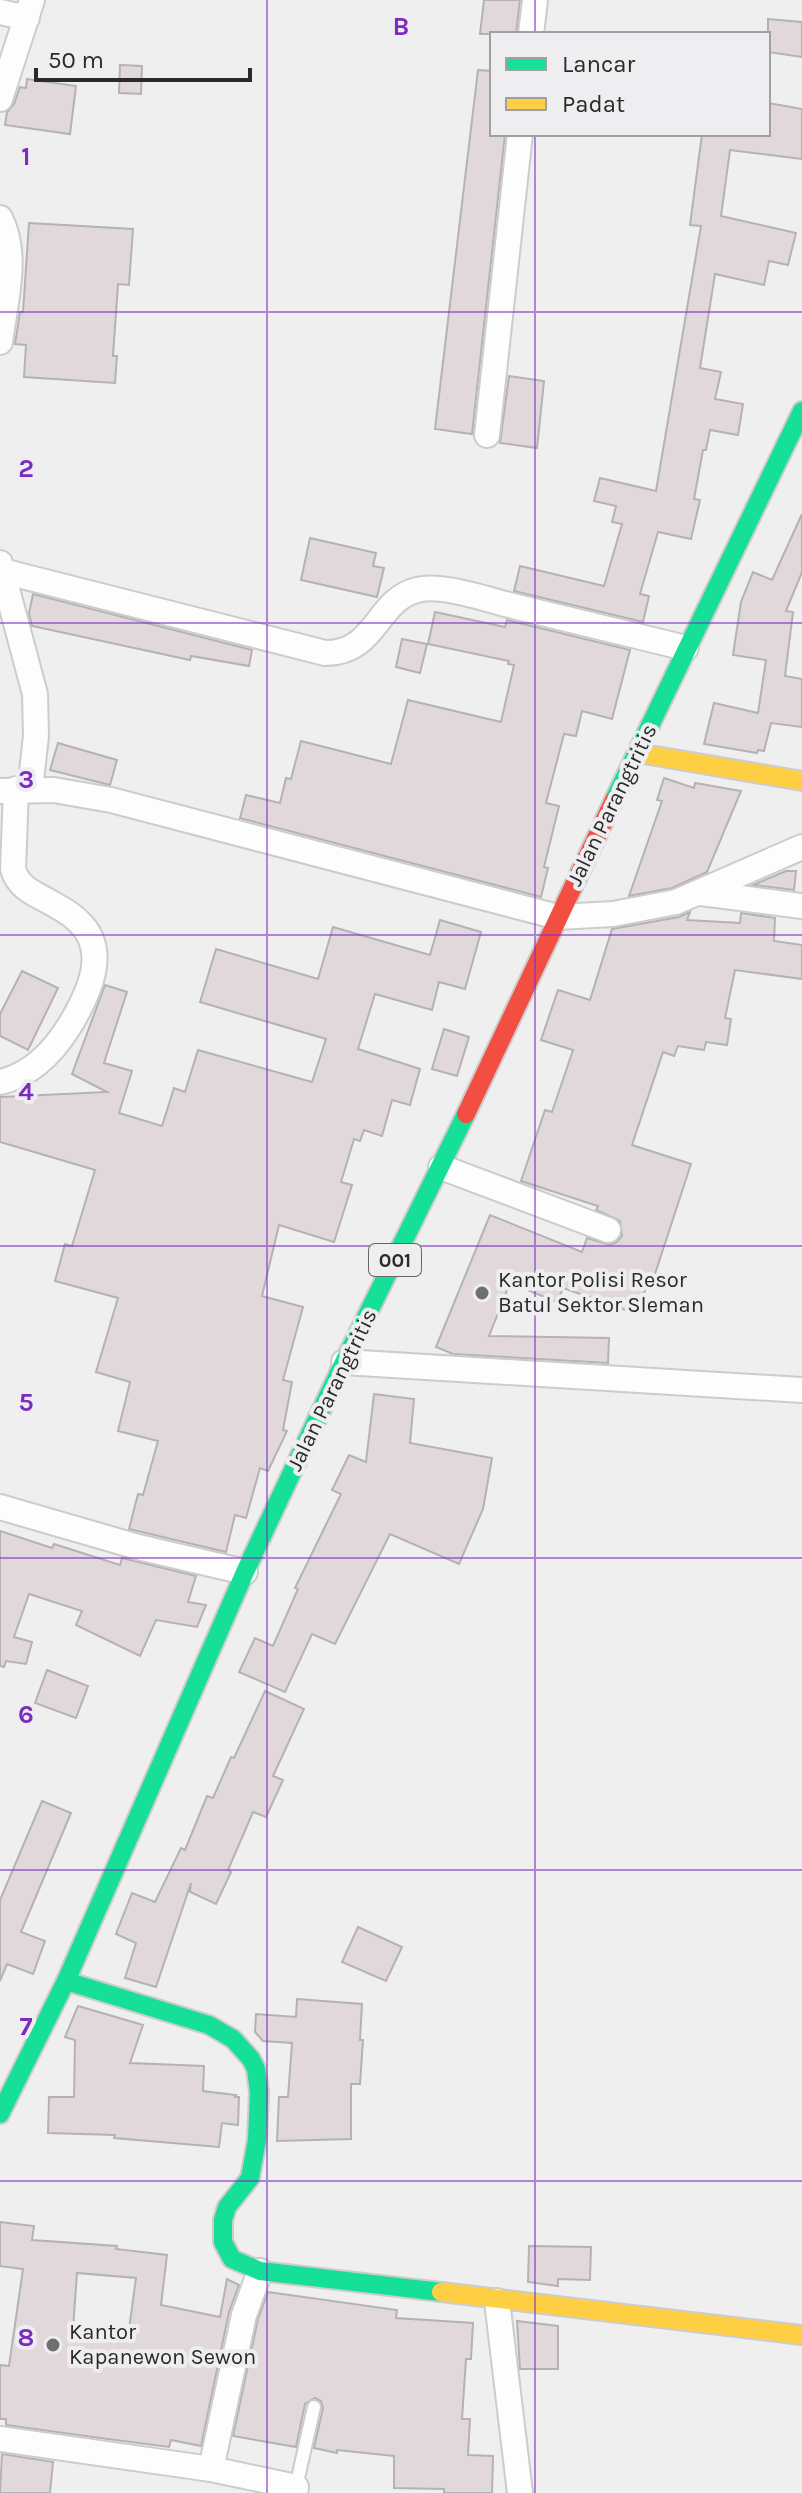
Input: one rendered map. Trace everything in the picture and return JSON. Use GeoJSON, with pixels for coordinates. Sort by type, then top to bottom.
{"type":"FeatureCollection","features":[{"type":"Feature","properties":{"kind":"main road","name":"Jalan Parangtritis"},"geometry":{"type":"LineString","coordinates":[[0,2114],[66,1981],[245,1572],[802,411]]}},
{"type":"Feature","properties":{"kind":"main road"},"geometry":{"type":"LineString","coordinates":[[638,753],[802,781]]}},
{"type":"Feature","properties":{"kind":"main road"},"geometry":{"type":"LineString","coordinates":[[66,1981],[200,2022],[226,2033],[247,2052],[256,2069],[259,2087],[254,2166],[248,2182],[227,2208],[221,2231],[228,2256],[233,2261],[260,2271],[802,2335]]}},
{"type":"Feature","properties":{"kind":"street"},"geometry":{"type":"LineString","coordinates":[[531,32],[535,0]]}},
{"type":"Feature","properties":{"kind":"street"},"geometry":{"type":"LineString","coordinates":[[0,12],[30,9],[0,99]]}},
{"type":"Feature","properties":{"kind":"street"},"geometry":{"type":"LineString","coordinates":[[487,435],[520,136]]}},
{"type":"Feature","properties":{"kind":"street"},"geometry":{"type":"LineString","coordinates":[[0,218],[6,229],[9,261],[0,342]]}},
{"type":"Feature","properties":{"kind":"street"},"geometry":{"type":"LineString","coordinates":[[0,1082],[21,1075],[46,1057],[57,1044],[90,986],[95,960],[92,941],[80,922],[27,889],[6,869],[15,789],[36,736],[35,694],[1,567],[325,653],[351,649],[363,641],[400,598],[421,588],[481,598],[686,648]]}},
{"type":"Feature","properties":{"kind":"street"},"geometry":{"type":"LineString","coordinates":[[15,789],[54,790],[111,800],[558,917],[637,910],[676,902],[802,847]]}},
{"type":"Feature","properties":{"kind":"street"},"geometry":{"type":"LineString","coordinates":[[698,893],[802,906]]}},
{"type":"Feature","properties":{"kind":"street"},"geometry":{"type":"LineString","coordinates":[[441,1167],[608,1230]]}},
{"type":"Feature","properties":{"kind":"street"},"geometry":{"type":"LineString","coordinates":[[344,1362],[802,1390]]}},
{"type":"Feature","properties":{"kind":"street"},"geometry":{"type":"LineString","coordinates":[[0,1507],[138,1547],[245,1572]]}},
{"type":"Feature","properties":{"kind":"street"},"geometry":{"type":"LineString","coordinates":[[211,2469],[244,2315],[260,2271]]}},
{"type":"Feature","properties":{"kind":"street"},"geometry":{"type":"LineString","coordinates":[[497,2301],[520,2493]]}},
{"type":"Feature","properties":{"kind":"street"},"geometry":{"type":"LineString","coordinates":[[0,2439],[211,2469],[296,2490]]}},
{"type":"Feature","properties":{"kind":"lane"},"geometry":{"type":"LineString","coordinates":[[296,2490],[314,2407]]}},
{"type":"Feature","properties":{"kind":"building"},"geometry":{"type":"Polygon","coordinates":[[[484,0],[520,0],[516,32],[480,34],[484,0]]]}},
{"type":"Feature","properties":{"kind":"building"},"geometry":{"type":"Polygon","coordinates":[[[768,19],[802,22],[802,57],[770,52],[768,19]]]}},
{"type":"Feature","properties":{"kind":"building"},"geometry":{"type":"Polygon","coordinates":[[[120,65],[142,66],[141,94],[119,93],[120,65]]]}},
{"type":"Feature","properties":{"kind":"building"},"geometry":{"type":"Polygon","coordinates":[[[478,70],[490,71],[490,136],[505,136],[472,434],[435,429],[478,70]]]}},
{"type":"Feature","properties":{"kind":"building"},"geometry":{"type":"Polygon","coordinates":[[[27,79],[76,86],[70,134],[5,125],[7,112],[14,104],[20,87],[26,88],[27,79]]]}},
{"type":"Feature","properties":{"kind":"building"},"geometry":{"type":"Polygon","coordinates":[[[770,103],[802,109],[802,159],[730,150],[721,216],[796,233],[788,265],[769,261],[764,285],[715,274],[700,368],[721,372],[715,399],[743,404],[738,435],[710,430],[694,499],[700,500],[691,539],[658,532],[640,594],[649,596],[643,622],[514,591],[520,566],[604,586],[622,524],[612,522],[616,506],[594,501],[600,478],[656,491],[701,226],[690,225],[702,136],[770,136],[770,103]]]}},
{"type":"Feature","properties":{"kind":"building"},"geometry":{"type":"Polygon","coordinates":[[[29,223],[133,229],[129,285],[118,284],[113,356],[117,356],[115,383],[24,377],[26,345],[15,344],[20,312],[23,312],[29,223]]]}},
{"type":"Feature","properties":{"kind":"building"},"geometry":{"type":"Polygon","coordinates":[[[509,376],[544,381],[537,448],[500,443],[509,376]]]}},
{"type":"Feature","properties":{"kind":"building"},"geometry":{"type":"Polygon","coordinates":[[[802,514],[802,572],[786,611],[793,612],[785,676],[802,679],[802,727],[771,723],[764,751],[758,750],[757,753],[704,744],[714,703],[758,713],[766,660],[733,655],[741,602],[753,572],[772,580],[802,514]]]}},
{"type":"Feature","properties":{"kind":"building"},"geometry":{"type":"Polygon","coordinates":[[[310,538],[376,553],[373,566],[384,568],[377,597],[301,580],[310,538]]]}},
{"type":"Feature","properties":{"kind":"building"},"geometry":{"type":"Polygon","coordinates":[[[33,594],[252,650],[249,666],[191,656],[190,660],[32,626],[29,613],[33,594]]]}},
{"type":"Feature","properties":{"kind":"building"},"geometry":{"type":"Polygon","coordinates":[[[435,612],[505,627],[507,620],[630,650],[612,719],[582,711],[576,736],[564,734],[546,803],[559,806],[544,867],[548,868],[541,897],[240,818],[246,795],[280,803],[286,778],[291,779],[301,741],[391,764],[408,700],[501,722],[514,665],[508,664],[509,661],[428,644],[435,612]]]}},
{"type":"Feature","properties":{"kind":"building"},"geometry":{"type":"Polygon","coordinates":[[[402,639],[427,644],[420,673],[396,667],[402,639]]]}},
{"type":"Feature","properties":{"kind":"building"},"geometry":{"type":"Polygon","coordinates":[[[58,743],[117,760],[110,785],[50,770],[58,743]]]}},
{"type":"Feature","properties":{"kind":"building"},"geometry":{"type":"Polygon","coordinates":[[[664,778],[694,788],[695,783],[741,791],[707,872],[672,888],[629,896],[662,801],[657,800],[664,778]]]}},
{"type":"Feature","properties":{"kind":"building"},"geometry":{"type":"Polygon","coordinates":[[[786,871],[796,871],[794,890],[753,885],[786,871]]]}},
{"type":"Feature","properties":{"kind":"building"},"geometry":{"type":"Polygon","coordinates":[[[690,912],[687,920],[740,923],[741,913],[775,918],[774,941],[802,945],[802,979],[735,970],[725,1018],[731,1019],[727,1045],[706,1042],[704,1050],[678,1046],[674,1056],[663,1052],[632,1145],[691,1164],[655,1274],[651,1273],[637,1314],[563,1288],[557,1302],[510,1283],[489,1336],[609,1338],[608,1363],[453,1354],[436,1347],[490,1215],[582,1252],[587,1238],[610,1245],[622,1236],[620,1221],[596,1210],[598,1206],[521,1181],[545,1110],[552,1112],[573,1050],[541,1040],[558,990],[590,1000],[612,929],[679,917],[690,912]]]}},
{"type":"Feature","properties":{"kind":"building"},"geometry":{"type":"Polygon","coordinates":[[[440,920],[481,932],[465,989],[439,982],[432,1010],[375,994],[358,1049],[420,1069],[410,1105],[392,1100],[382,1136],[364,1130],[360,1141],[354,1139],[341,1182],[352,1185],[334,1242],[279,1225],[262,1296],[303,1307],[283,1380],[292,1382],[283,1430],[287,1431],[268,1471],[260,1468],[246,1518],[235,1515],[226,1552],[129,1529],[138,1494],[143,1495],[158,1441],[118,1431],[130,1382],[96,1372],[118,1298],[55,1281],[65,1244],[72,1246],[95,1170],[0,1142],[0,1097],[107,1092],[72,1074],[105,985],[127,992],[104,1063],[132,1071],[119,1113],[162,1126],[174,1088],[185,1092],[198,1050],[312,1082],[326,1039],[200,1002],[216,949],[318,979],[333,927],[430,955],[440,920]]]}},
{"type":"Feature","properties":{"kind":"building"},"geometry":{"type":"Polygon","coordinates":[[[22,971],[58,988],[28,1050],[0,1036],[0,1014],[22,971]]]}},
{"type":"Feature","properties":{"kind":"building"},"geometry":{"type":"Polygon","coordinates":[[[444,1029],[469,1037],[457,1076],[432,1069],[444,1029]]]}},
{"type":"Feature","properties":{"kind":"building"},"geometry":{"type":"Polygon","coordinates":[[[374,1394],[414,1399],[410,1443],[492,1458],[483,1509],[459,1564],[390,1534],[335,1644],[312,1634],[285,1692],[239,1672],[255,1638],[273,1646],[298,1589],[295,1588],[341,1494],[332,1490],[349,1455],[366,1462],[374,1394]]]}},
{"type":"Feature","properties":{"kind":"building"},"geometry":{"type":"Polygon","coordinates":[[[0,1531],[120,1565],[122,1558],[196,1576],[188,1602],[206,1605],[197,1627],[156,1620],[140,1656],[76,1625],[82,1611],[29,1594],[14,1637],[32,1642],[26,1664],[6,1661],[4,1667],[0,1666],[0,1531]]]}},
{"type":"Feature","properties":{"kind":"building"},"geometry":{"type":"Polygon","coordinates":[[[47,1670],[88,1686],[76,1718],[35,1703],[47,1670]]]}},
{"type":"Feature","properties":{"kind":"building"},"geometry":{"type":"Polygon","coordinates":[[[265,1691],[304,1709],[273,1776],[283,1780],[266,1817],[253,1812],[216,1904],[190,1892],[191,1883],[156,1987],[125,1978],[136,1943],[116,1934],[132,1893],[155,1902],[181,1848],[185,1850],[207,1796],[213,1798],[231,1757],[234,1758],[265,1691]]]}},
{"type":"Feature","properties":{"kind":"building"},"geometry":{"type":"Polygon","coordinates":[[[42,1801],[71,1813],[21,1932],[45,1941],[33,1974],[7,1964],[0,1981],[0,1900],[42,1801]]]}},
{"type":"Feature","properties":{"kind":"building"},"geometry":{"type":"Polygon","coordinates":[[[358,1927],[402,1947],[386,1981],[342,1962],[358,1927]]]}},
{"type":"Feature","properties":{"kind":"building"},"geometry":{"type":"Polygon","coordinates":[[[297,1999],[362,2004],[360,2084],[351,2084],[351,2139],[277,2141],[279,2097],[288,2097],[292,2043],[263,2041],[255,2032],[256,2014],[296,2017],[297,1999]]]}},
{"type":"Feature","properties":{"kind":"building"},"geometry":{"type":"Polygon","coordinates":[[[78,2006],[143,2025],[130,2063],[204,2066],[203,2091],[239,2097],[238,2125],[222,2123],[219,2147],[114,2138],[115,2135],[48,2133],[49,2097],[74,2097],[75,2040],[65,2037],[78,2006]]]}},
{"type":"Feature","properties":{"kind":"building"},"geometry":{"type":"Polygon","coordinates":[[[0,2222],[34,2226],[32,2240],[117,2246],[116,2249],[167,2255],[161,2305],[220,2317],[227,2279],[239,2285],[229,2312],[201,2446],[171,2440],[169,2447],[6,2425],[6,2419],[0,2419],[0,2365],[9,2366],[23,2269],[0,2266],[0,2222]],[[77,2273],[73,2329],[128,2337],[136,2278],[77,2273]]]}},
{"type":"Feature","properties":{"kind":"building"},"geometry":{"type":"Polygon","coordinates":[[[529,2246],[591,2247],[590,2280],[558,2279],[558,2286],[528,2282],[529,2246]]]}},
{"type":"Feature","properties":{"kind":"building"},"geometry":{"type":"Polygon","coordinates":[[[268,2292],[397,2310],[396,2318],[473,2323],[471,2359],[466,2359],[462,2419],[470,2419],[468,2455],[493,2456],[492,2493],[444,2493],[444,2489],[394,2488],[394,2456],[337,2450],[337,2453],[314,2448],[323,2408],[321,2401],[315,2398],[305,2404],[296,2447],[233,2436],[258,2319],[268,2292]]]}},
{"type":"Feature","properties":{"kind":"building"},"geometry":{"type":"Polygon","coordinates":[[[517,2321],[558,2326],[558,2369],[520,2369],[517,2321]]]}},
{"type":"Feature","properties":{"kind":"building"},"geometry":{"type":"Polygon","coordinates":[[[2,2454],[53,2462],[50,2493],[0,2493],[2,2454]]]}},
{"type":"Feature","properties":{"kind":"traffic: fast"},"geometry":{"type":"LineString","coordinates":[[614,800],[802,411]]}},
{"type":"Feature","properties":{"kind":"traffic: fast"},"geometry":{"type":"LineString","coordinates":[[0,2114],[66,1981],[245,1572],[466,1114]]}},
{"type":"Feature","properties":{"kind":"traffic: fast"},"geometry":{"type":"LineString","coordinates":[[66,1981],[209,2025],[233,2039],[251,2059],[256,2069],[259,2092],[257,2140],[250,2178],[227,2207],[223,2220],[223,2242],[232,2259],[260,2271],[441,2292]]}},
{"type":"Feature","properties":{"kind":"traffic: slow"},"geometry":{"type":"LineString","coordinates":[[638,753],[802,781]]}},
{"type":"Feature","properties":{"kind":"traffic: slow"},"geometry":{"type":"LineString","coordinates":[[441,2292],[802,2335]]}},
{"type":"Feature","properties":{"kind":"traffic: jam"},"geometry":{"type":"LineString","coordinates":[[466,1114],[614,800]]}},
{"type":"Feature","properties":{"kind":"place","name":"Kantor Polisi Resor Batul Sektor Sleman"},"geometry":{"type":"Point","coordinates":[482,1293]}},
{"type":"Feature","properties":{"kind":"place","name":"Kantor Kapanewon Sewon"},"geometry":{"type":"Point","coordinates":[53,2345]}}]}
